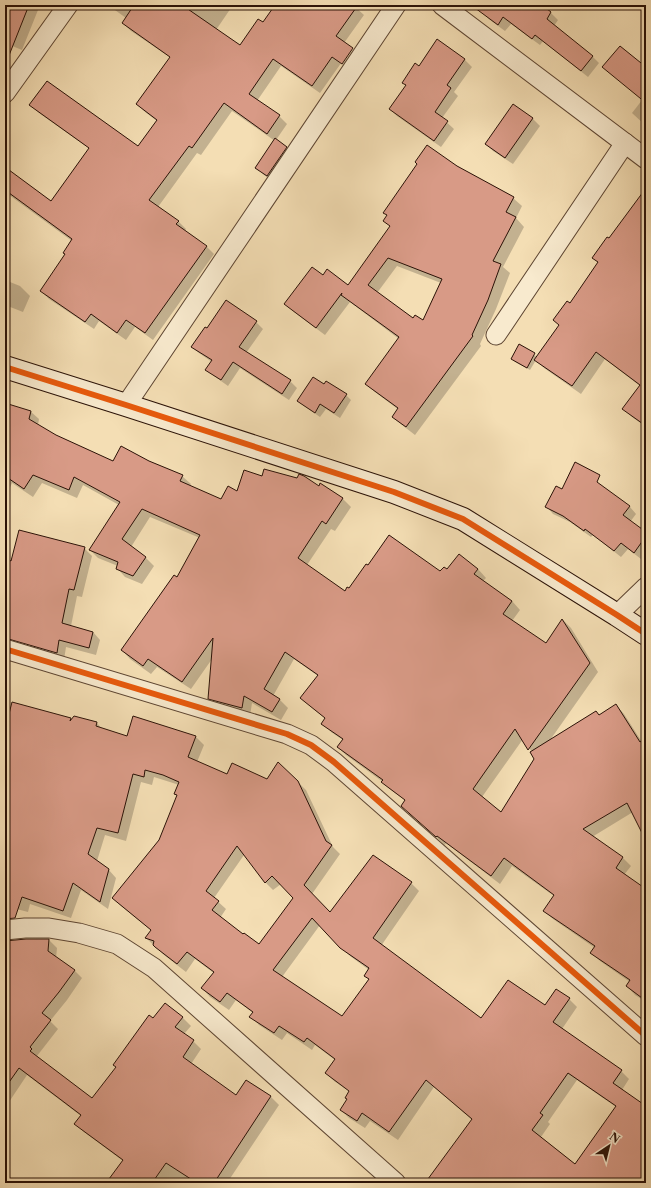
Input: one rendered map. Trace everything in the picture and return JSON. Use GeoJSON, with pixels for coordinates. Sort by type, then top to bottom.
{"type":"FeatureCollection","features":[{"type":"Feature","properties":{"kind":"street"},"geometry":{"type":"LineString","coordinates":[[5,93],[11,72],[68,5]]}},
{"type":"Feature","properties":{"kind":"street"},"geometry":{"type":"LineString","coordinates":[[126,404],[396,5]]}},
{"type":"Feature","properties":{"kind":"street"},"geometry":{"type":"LineString","coordinates":[[442,5],[646,159]]}},
{"type":"Feature","properties":{"kind":"street"},"geometry":{"type":"LineString","coordinates":[[496,335],[625,143]]}},
{"type":"Feature","properties":{"kind":"street"},"geometry":{"type":"LineString","coordinates":[[5,367],[126,404],[394,492],[463,519],[646,634]]}},
{"type":"Feature","properties":{"kind":"street"},"geometry":{"type":"LineString","coordinates":[[617,615],[646,587]]}},
{"type":"Feature","properties":{"kind":"street"},"geometry":{"type":"LineString","coordinates":[[5,649],[287,734],[311,745],[334,762],[646,1036]]}},
{"type":"Feature","properties":{"kind":"street"},"geometry":{"type":"LineString","coordinates":[[5,930],[49,928],[79,933],[117,944],[154,968],[396,1183]]}},
{"type":"Feature","properties":{"kind":"building"},"geometry":{"type":"Polygon","coordinates":[[[8,5],[29,5],[6,63],[5,12],[8,5]]]}},
{"type":"Feature","properties":{"kind":"building"},"geometry":{"type":"Polygon","coordinates":[[[134,5],[182,5],[240,45],[258,19],[263,22],[275,5],[358,5],[336,36],[353,48],[342,64],[332,57],[312,86],[273,59],[249,94],[280,115],[267,134],[224,103],[192,148],[189,146],[149,200],[179,221],[176,224],[207,246],[145,333],[126,320],[117,333],[91,314],[85,322],[40,291],[65,254],[63,253],[72,239],[5,190],[5,167],[51,201],[89,148],[29,105],[47,81],[138,146],[157,120],[136,104],[170,57],[122,23],[134,5]]]}},
{"type":"Feature","properties":{"kind":"building"},"geometry":{"type":"Polygon","coordinates":[[[471,5],[542,5],[551,12],[547,19],[593,56],[581,71],[535,35],[532,39],[503,17],[498,25],[471,5]]]}},
{"type":"Feature","properties":{"kind":"building"},"geometry":{"type":"Polygon","coordinates":[[[437,39],[465,59],[447,85],[451,88],[435,112],[448,121],[434,141],[389,109],[406,85],[402,83],[415,63],[419,66],[437,39]]]}},
{"type":"Feature","properties":{"kind":"building"},"geometry":{"type":"Polygon","coordinates":[[[620,46],[646,67],[646,103],[602,67],[620,46]]]}},
{"type":"Feature","properties":{"kind":"building"},"geometry":{"type":"Polygon","coordinates":[[[513,104],[533,118],[505,158],[485,144],[513,104]]]}},
{"type":"Feature","properties":{"kind":"building"},"geometry":{"type":"Polygon","coordinates":[[[275,138],[287,147],[267,176],[255,168],[275,138]]]}},
{"type":"Feature","properties":{"kind":"building"},"geometry":{"type":"Polygon","coordinates":[[[427,145],[457,166],[514,197],[506,212],[516,217],[493,261],[501,264],[488,300],[472,335],[473,336],[406,427],[392,417],[398,408],[365,384],[399,337],[341,295],[342,293],[316,328],[284,304],[312,267],[323,275],[327,269],[348,285],[390,226],[383,221],[387,215],[383,213],[417,164],[415,162],[427,145]],[[388,258],[368,285],[413,318],[415,315],[423,320],[442,279],[388,258]]]}},
{"type":"Feature","properties":{"kind":"building"},"geometry":{"type":"Polygon","coordinates":[[[646,188],[646,426],[622,409],[640,385],[596,352],[572,386],[534,360],[559,325],[553,320],[567,301],[570,303],[598,262],[592,258],[607,237],[609,238],[646,188]]]}},
{"type":"Feature","properties":{"kind":"building"},"geometry":{"type":"Polygon","coordinates":[[[226,300],[257,321],[239,347],[291,380],[282,394],[233,362],[221,380],[205,370],[212,360],[191,347],[205,327],[207,328],[226,300]]]}},
{"type":"Feature","properties":{"kind":"building"},"geometry":{"type":"Polygon","coordinates":[[[519,344],[535,353],[527,368],[511,359],[519,344]]]}},
{"type":"Feature","properties":{"kind":"building"},"geometry":{"type":"Polygon","coordinates":[[[313,377],[324,384],[326,381],[347,394],[334,413],[320,404],[315,413],[297,401],[313,377]]]}},
{"type":"Feature","properties":{"kind":"building"},"geometry":{"type":"Polygon","coordinates":[[[5,403],[31,411],[29,419],[56,435],[113,461],[121,446],[149,461],[183,475],[180,481],[221,499],[228,486],[237,491],[244,470],[262,476],[264,469],[297,478],[299,474],[319,486],[320,483],[343,498],[326,524],[322,521],[298,558],[345,591],[347,587],[349,588],[366,564],[368,565],[389,535],[440,571],[444,567],[447,569],[459,554],[478,569],[474,574],[512,601],[503,614],[546,643],[562,619],[590,663],[528,750],[515,729],[473,789],[501,812],[534,759],[530,752],[596,711],[599,715],[616,704],[640,742],[646,738],[646,841],[627,803],[583,829],[623,857],[616,868],[646,889],[646,1001],[626,986],[630,980],[590,953],[595,946],[543,911],[554,895],[504,858],[491,876],[437,836],[436,837],[401,806],[405,800],[381,782],[383,780],[337,747],[343,739],[321,724],[325,718],[300,698],[318,675],[285,652],[264,689],[280,699],[272,712],[244,696],[242,708],[208,699],[213,638],[182,682],[148,659],[143,666],[121,650],[174,575],[177,577],[200,535],[142,509],[122,539],[146,557],[133,576],[116,569],[118,562],[89,550],[120,502],[74,477],[69,490],[33,475],[24,489],[5,476],[5,403]]]}},
{"type":"Feature","properties":{"kind":"building"},"geometry":{"type":"Polygon","coordinates":[[[575,462],[600,475],[597,482],[630,506],[623,515],[646,532],[646,536],[634,553],[621,543],[614,551],[585,529],[584,531],[563,516],[545,507],[556,486],[562,489],[575,462]]]}},
{"type":"Feature","properties":{"kind":"building"},"geometry":{"type":"Polygon","coordinates":[[[19,530],[85,547],[74,590],[69,589],[62,623],[93,632],[89,648],[59,640],[57,653],[5,638],[5,558],[11,561],[19,530]]]}},
{"type":"Feature","properties":{"kind":"building"},"geometry":{"type":"Polygon","coordinates":[[[12,702],[71,718],[70,721],[74,716],[97,722],[96,726],[127,736],[133,716],[196,736],[188,757],[227,774],[232,763],[267,779],[278,762],[298,781],[326,841],[332,845],[304,885],[330,912],[373,855],[412,882],[373,938],[481,1018],[508,980],[545,1005],[556,989],[570,998],[553,1022],[622,1070],[613,1083],[646,1106],[646,1183],[425,1183],[472,1119],[426,1080],[389,1132],[362,1113],[357,1121],[340,1110],[347,1099],[345,1098],[349,1091],[325,1073],[335,1059],[307,1038],[304,1042],[279,1026],[274,1033],[249,1017],[253,1012],[227,993],[220,1002],[201,988],[214,972],[187,952],[177,964],[153,945],[154,941],[145,938],[151,930],[112,898],[159,840],[177,795],[174,794],[179,782],[163,775],[145,770],[144,777],[133,774],[118,833],[97,828],[88,854],[109,869],[100,902],[73,883],[63,911],[22,897],[15,918],[5,919],[5,730],[12,702]],[[237,846],[206,891],[219,901],[212,910],[243,934],[244,933],[259,944],[293,898],[272,876],[265,883],[237,846]],[[312,918],[273,970],[342,1016],[369,979],[364,976],[369,968],[340,948],[312,918]],[[568,1073],[540,1113],[543,1115],[532,1130],[575,1164],[616,1106],[568,1073]]]}},
{"type":"Feature","properties":{"kind":"building"},"geometry":{"type":"Polygon","coordinates":[[[49,939],[48,951],[75,970],[42,1013],[51,1020],[30,1047],[32,1049],[30,1051],[92,1098],[116,1067],[113,1065],[149,1015],[153,1018],[165,1003],[183,1017],[175,1027],[194,1040],[183,1057],[236,1095],[246,1080],[271,1096],[214,1183],[197,1183],[166,1163],[152,1183],[106,1183],[123,1160],[74,1124],[81,1115],[19,1068],[5,1088],[5,941],[49,939]]]}},
{"type":"Feature","properties":{"kind":"cycle path"},"geometry":{"type":"LineString","coordinates":[[5,367],[394,492],[463,519],[646,634]]}},
{"type":"Feature","properties":{"kind":"cycle path"},"geometry":{"type":"LineString","coordinates":[[5,649],[287,734],[311,745],[334,762],[646,1036]]}}]}
